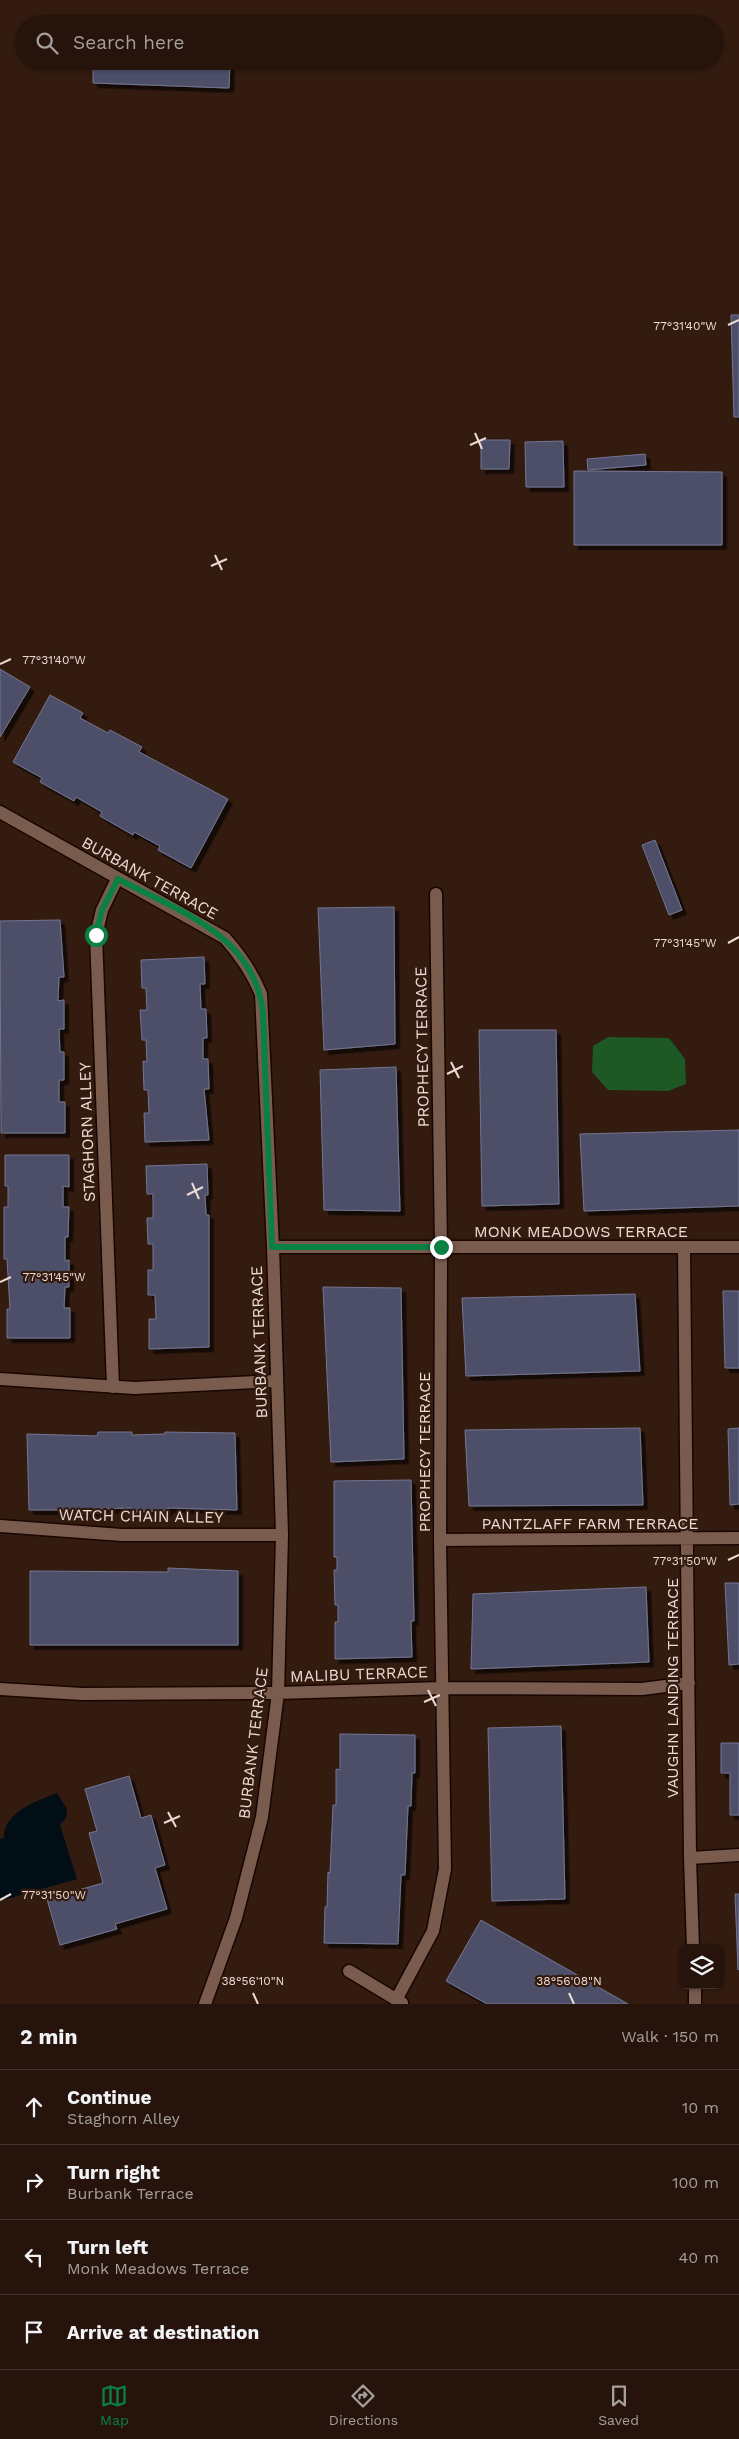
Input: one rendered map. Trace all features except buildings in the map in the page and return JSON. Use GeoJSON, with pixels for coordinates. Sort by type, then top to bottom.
{"type":"FeatureCollection","features":[{"type":"Feature","properties":{"kind":"street","name":"BURBANK TERRACE"},"geometry":{"type":"LineString","coordinates":[[0,812],[225,938],[243,958],[253,974],[261,994],[282,1534],[278,1693],[262,1817],[236,1918],[205,2004]]}},
{"type":"Feature","properties":{"kind":"street","name":"STAGHORN ALLEY"},"geometry":{"type":"LineString","coordinates":[[113,1387],[96,935],[102,910],[118,879]]}},
{"type":"Feature","properties":{"kind":"street","name":"PROPHECY TERRACE"},"geometry":{"type":"LineString","coordinates":[[400,2002],[433,1931],[445,1869],[440,1540],[441,1247],[436,894]]}},
{"type":"Feature","properties":{"kind":"street","name":"MONK MEADOWS TERRACE"},"geometry":{"type":"LineString","coordinates":[[272,1247],[739,1247]]}},
{"type":"Feature","properties":{"kind":"street","name":"VAUGHN LANDING TERRACE"},"geometry":{"type":"LineString","coordinates":[[684,1248],[690,1858],[693,1944]]}},
{"type":"Feature","properties":{"kind":"street"},"geometry":{"type":"LineString","coordinates":[[0,1379],[134,1388],[276,1381]]}},
{"type":"Feature","properties":{"kind":"street","name":"WATCH CHAIN ALLEY"},"geometry":{"type":"LineString","coordinates":[[0,1526],[122,1535],[282,1534]]}},
{"type":"Feature","properties":{"kind":"street","name":"PANTZLAFF FARM TERRACE"},"geometry":{"type":"LineString","coordinates":[[440,1540],[739,1538]]}},
{"type":"Feature","properties":{"kind":"street","name":"MALIBU TERRACE"},"geometry":{"type":"LineString","coordinates":[[0,1689],[82,1694],[278,1693],[442,1688],[642,1689],[689,1683]]}},
{"type":"Feature","properties":{"kind":"street"},"geometry":{"type":"LineString","coordinates":[[690,1858],[739,1855]]}},
{"type":"Feature","properties":{"kind":"street"},"geometry":{"type":"LineString","coordinates":[[349,1970],[400,2002]]}},
{"type":"Feature","properties":{"kind":"street"},"geometry":{"type":"LineString","coordinates":[[695,1989],[695,2004]]}},
{"type":"Feature","properties":{"kind":"green space"},"geometry":{"type":"Polygon","coordinates":[[[608,1037],[669,1038],[685,1059],[686,1084],[668,1091],[608,1090],[592,1072],[593,1046],[608,1037]]]}},
{"type":"Feature","properties":{"kind":"shaded area"},"geometry":{"type":"Polygon","coordinates":[[[57,1793],[67,1809],[66,1818],[60,1825],[77,1879],[0,1901],[0,1839],[4,1838],[5,1829],[9,1821],[15,1814],[31,1804],[57,1793]]]}},
{"type":"Feature","properties":{"kind":"route"},"geometry":{"type":"LineString","coordinates":[[96,935],[102,910],[118,879],[225,938],[243,958],[253,974],[261,994],[263,1014],[272,1247],[441,1247]]}}]}
